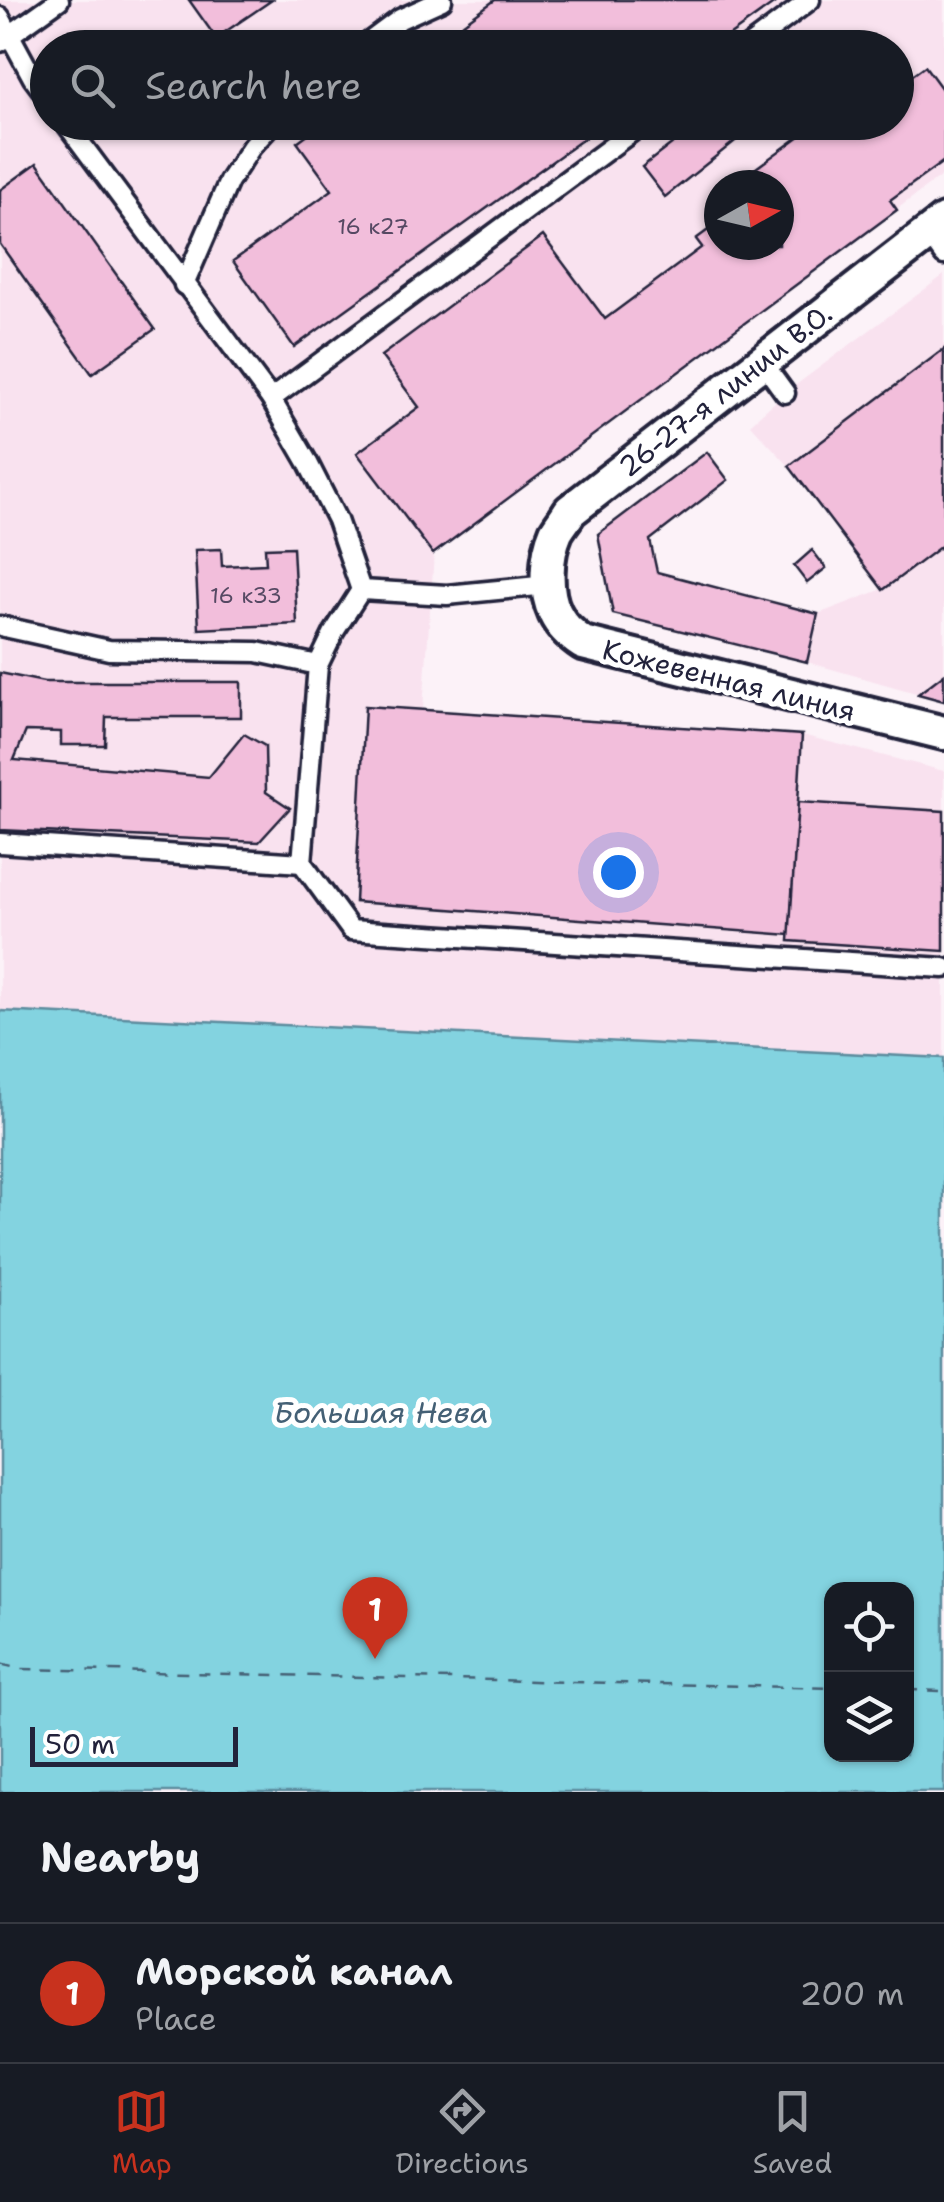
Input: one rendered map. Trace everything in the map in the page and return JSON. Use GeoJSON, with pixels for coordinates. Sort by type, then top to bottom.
{"type":"FeatureCollection","features":[{"type":"Feature","properties":{"kind":"street","name":"26-27-я линии В.О."},"geometry":{"type":"LineString","coordinates":[[548,586],[549,557],[556,532],[570,511],[762,360],[939,236]]}},
{"type":"Feature","properties":{"kind":"street","name":"Кожевенная линия"},"geometry":{"type":"LineString","coordinates":[[548,586],[555,613],[568,632],[582,643],[944,733]]}},
{"type":"Feature","properties":{"kind":"lane"},"geometry":{"type":"LineString","coordinates":[[5,40],[59,0]]}},
{"type":"Feature","properties":{"kind":"lane"},"geometry":{"type":"LineString","coordinates":[[385,30],[442,0]]}},
{"type":"Feature","properties":{"kind":"lane"},"geometry":{"type":"LineString","coordinates":[[770,30],[810,0]]}},
{"type":"Feature","properties":{"kind":"lane"},"geometry":{"type":"LineString","coordinates":[[0,17],[5,40],[30,75]]}},
{"type":"Feature","properties":{"kind":"lane"},"geometry":{"type":"LineString","coordinates":[[79,140],[271,399],[337,520],[361,590]]}},
{"type":"Feature","properties":{"kind":"lane"},"geometry":{"type":"LineString","coordinates":[[184,284],[229,181],[258,140]]}},
{"type":"Feature","properties":{"kind":"lane"},"geometry":{"type":"LineString","coordinates":[[271,399],[621,140]]}},
{"type":"Feature","properties":{"kind":"lane"},"geometry":{"type":"LineString","coordinates":[[762,360],[785,393]]}},
{"type":"Feature","properties":{"kind":"lane"},"geometry":{"type":"LineString","coordinates":[[361,590],[447,595],[548,586]]}},
{"type":"Feature","properties":{"kind":"lane"},"geometry":{"type":"LineString","coordinates":[[361,590],[318,665],[302,863],[351,930],[944,968]]}},
{"type":"Feature","properties":{"kind":"lane"},"geometry":{"type":"LineString","coordinates":[[0,626],[109,650],[257,652],[318,665]]}},
{"type":"Feature","properties":{"kind":"lane"},"geometry":{"type":"LineString","coordinates":[[0,843],[302,863]]}},
{"type":"Feature","properties":{"kind":"shaded area"},"geometry":{"type":"Polygon","coordinates":[[[0,0],[944,0],[944,174],[434,554],[423,709],[802,735],[944,771],[944,1058],[0,1011],[0,0]]]}},
{"type":"Feature","properties":{"kind":"shaded area"},"geometry":{"type":"Polygon","coordinates":[[[944,275],[944,701],[807,662],[818,614],[883,589],[789,466],[750,424],[785,393],[944,275]]]}},
{"type":"Feature","properties":{"kind":"water","name":"Большая Нева"},"geometry":{"type":"Polygon","coordinates":[[[0,1011],[944,1058],[944,1792],[0,1792],[0,1011]]]}},
{"type":"Feature","properties":{"kind":"building"},"geometry":{"type":"Polygon","coordinates":[[[189,0],[272,0],[228,30],[210,30],[189,0]]]}},
{"type":"Feature","properties":{"kind":"building"},"geometry":{"type":"Polygon","coordinates":[[[495,0],[779,0],[737,30],[454,30],[495,0]]]}},
{"type":"Feature","properties":{"kind":"building"},"geometry":{"type":"Polygon","coordinates":[[[925,66],[944,92],[944,161],[890,200],[897,210],[433,554],[357,453],[419,407],[381,356],[543,236],[605,319],[702,247],[696,239],[704,233],[704,260],[794,260],[794,170],[753,170],[794,140],[914,140],[914,74],[925,66]]]}},
{"type":"Feature","properties":{"kind":"building"},"geometry":{"type":"Polygon","coordinates":[[[582,140],[294,347],[233,261],[332,190],[297,142],[582,140]]]}},
{"type":"Feature","properties":{"kind":"building"},"geometry":{"type":"Polygon","coordinates":[[[677,140],[736,140],[665,197],[642,167],[677,140]]]}},
{"type":"Feature","properties":{"kind":"building"},"geometry":{"type":"Polygon","coordinates":[[[37,163],[155,329],[92,374],[0,244],[0,190],[37,163]]]}},
{"type":"Feature","properties":{"kind":"building"},"geometry":{"type":"Polygon","coordinates":[[[944,349],[944,544],[883,590],[789,466],[944,349]]]}},
{"type":"Feature","properties":{"kind":"building"},"geometry":{"type":"Polygon","coordinates":[[[707,452],[728,480],[650,540],[657,572],[818,614],[807,662],[613,614],[598,534],[707,452]]]}},
{"type":"Feature","properties":{"kind":"building"},"geometry":{"type":"Polygon","coordinates":[[[293,547],[297,624],[199,629],[195,550],[221,549],[222,566],[266,564],[265,548],[293,547]]]}},
{"type":"Feature","properties":{"kind":"building"},"geometry":{"type":"Polygon","coordinates":[[[812,550],[826,568],[807,583],[794,566],[812,550]]]}},
{"type":"Feature","properties":{"kind":"building"},"geometry":{"type":"Polygon","coordinates":[[[0,673],[44,682],[241,682],[241,717],[106,717],[105,745],[61,745],[61,732],[26,731],[14,760],[209,777],[244,734],[265,746],[266,792],[290,808],[259,842],[0,830],[0,673]]]}},
{"type":"Feature","properties":{"kind":"building"},"geometry":{"type":"Polygon","coordinates":[[[944,674],[944,701],[918,694],[944,674]]]}},
{"type":"Feature","properties":{"kind":"building"},"geometry":{"type":"Polygon","coordinates":[[[365,706],[802,735],[790,935],[355,902],[365,706]]]}},
{"type":"Feature","properties":{"kind":"building"},"geometry":{"type":"Polygon","coordinates":[[[798,802],[944,811],[944,951],[789,941],[798,802]]]}},
{"type":"Feature","properties":{"kind":"ferry route"},"geometry":{"type":"LineString","coordinates":[[0,1664],[20,1669],[824,1688]]}},
{"type":"Feature","properties":{"kind":"ferry route"},"geometry":{"type":"LineString","coordinates":[[914,1690],[944,1691]]}},
{"type":"Feature","properties":{"kind":"place","name":"Морской канал"},"geometry":{"type":"Point","coordinates":[375,1659]}}]}
